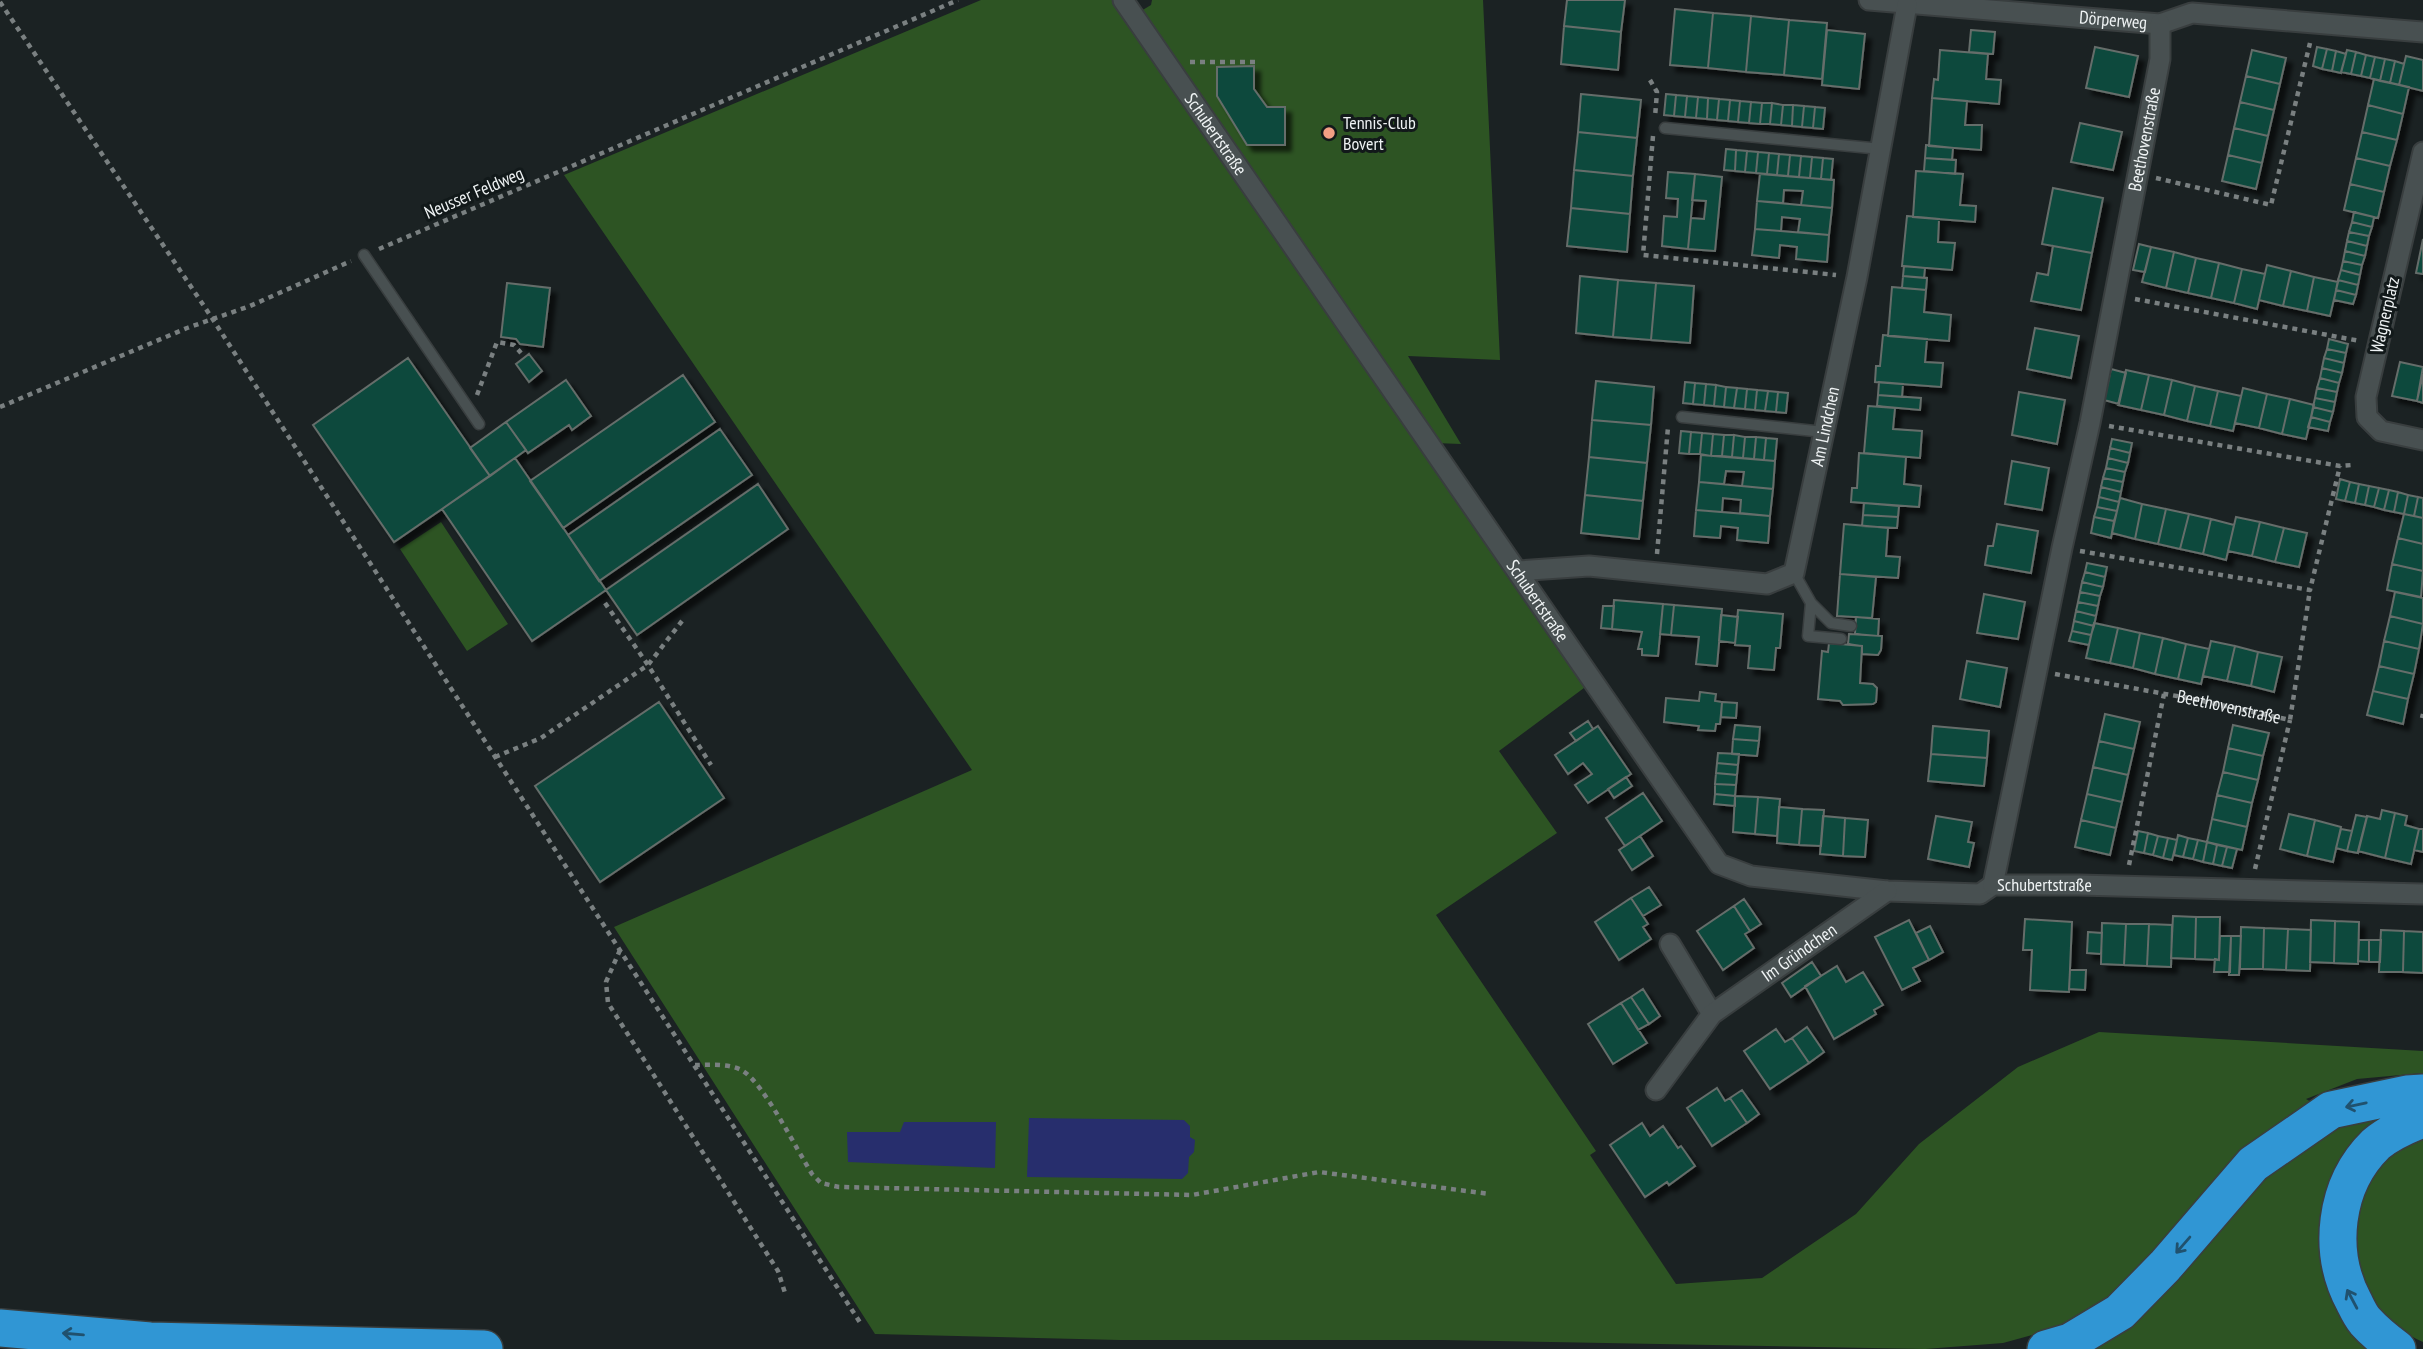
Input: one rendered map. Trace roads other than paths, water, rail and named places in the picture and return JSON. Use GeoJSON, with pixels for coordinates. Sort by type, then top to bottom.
{"type":"FeatureCollection","features":[{"type":"Feature","properties":{"kind":"highway"},"geometry":{"type":"LineString","coordinates":[[2046,1349],[2070,1342],[2120,1312],[2165,1266],[2253,1164],[2331,1110],[2407,1094],[2423,1094]]}},
{"type":"Feature","properties":{"kind":"highway"},"geometry":{"type":"LineString","coordinates":[[2397,1349],[2363,1319],[2345,1285],[2338,1249],[2339,1211],[2354,1173],[2377,1144],[2405,1126],[2423,1119]]}},
{"type":"Feature","properties":{"kind":"highway"},"geometry":{"type":"LineString","coordinates":[[0,1328],[150,1341],[484,1349]]}},
{"type":"Feature","properties":{"kind":"street","name":"Schubertstraße"},"geometry":{"type":"LineString","coordinates":[[1123,0],[1719,864],[1751,876],[1887,891],[1980,894],[1993,885],[2423,894]]}},
{"type":"Feature","properties":{"kind":"street","name":"Dörperweg"},"geometry":{"type":"LineString","coordinates":[[1869,0],[2160,24],[2192,13],[2423,32]]}},
{"type":"Feature","properties":{"kind":"street","name":"Am Lindchen"},"geometry":{"type":"LineString","coordinates":[[1794,573],[1857,277],[1907,5]]}},
{"type":"Feature","properties":{"kind":"street","name":"Beethovenstraße"},"geometry":{"type":"LineString","coordinates":[[1993,885],[2139,174],[2160,59],[2160,24]]}},
{"type":"Feature","properties":{"kind":"street","name":"Wagnerplatz"},"geometry":{"type":"LineString","coordinates":[[2423,152],[2365,397],[2367,417],[2381,430],[2423,440]]}},
{"type":"Feature","properties":{"kind":"street"},"geometry":{"type":"LineString","coordinates":[[1518,571],[1589,566],[1767,584],[1794,573]]}},
{"type":"Feature","properties":{"kind":"street","name":"Im Gründchen"},"geometry":{"type":"LineString","coordinates":[[1656,1090],[1712,1014],[1887,891]]}},
{"type":"Feature","properties":{"kind":"street"},"geometry":{"type":"LineString","coordinates":[[1670,944],[1712,1014]]}},
{"type":"Feature","properties":{"kind":"lane"},"geometry":{"type":"LineString","coordinates":[[1665,128],[1881,149]]}},
{"type":"Feature","properties":{"kind":"lane"},"geometry":{"type":"LineString","coordinates":[[363,256],[479,424]]}},
{"type":"Feature","properties":{"kind":"lane"},"geometry":{"type":"LineString","coordinates":[[1682,417],[1824,432]]}},
{"type":"Feature","properties":{"kind":"lane"},"geometry":{"type":"LineString","coordinates":[[1794,573],[1811,603],[1830,623],[1851,626]]}},
{"type":"Feature","properties":{"kind":"lane"},"geometry":{"type":"LineString","coordinates":[[1811,603],[1808,636],[1841,639]]}},
{"type":"Feature","properties":{"kind":"place","name":"Tennis-Club Bovert"},"geometry":{"type":"Point","coordinates":[1329,133]}}]}
